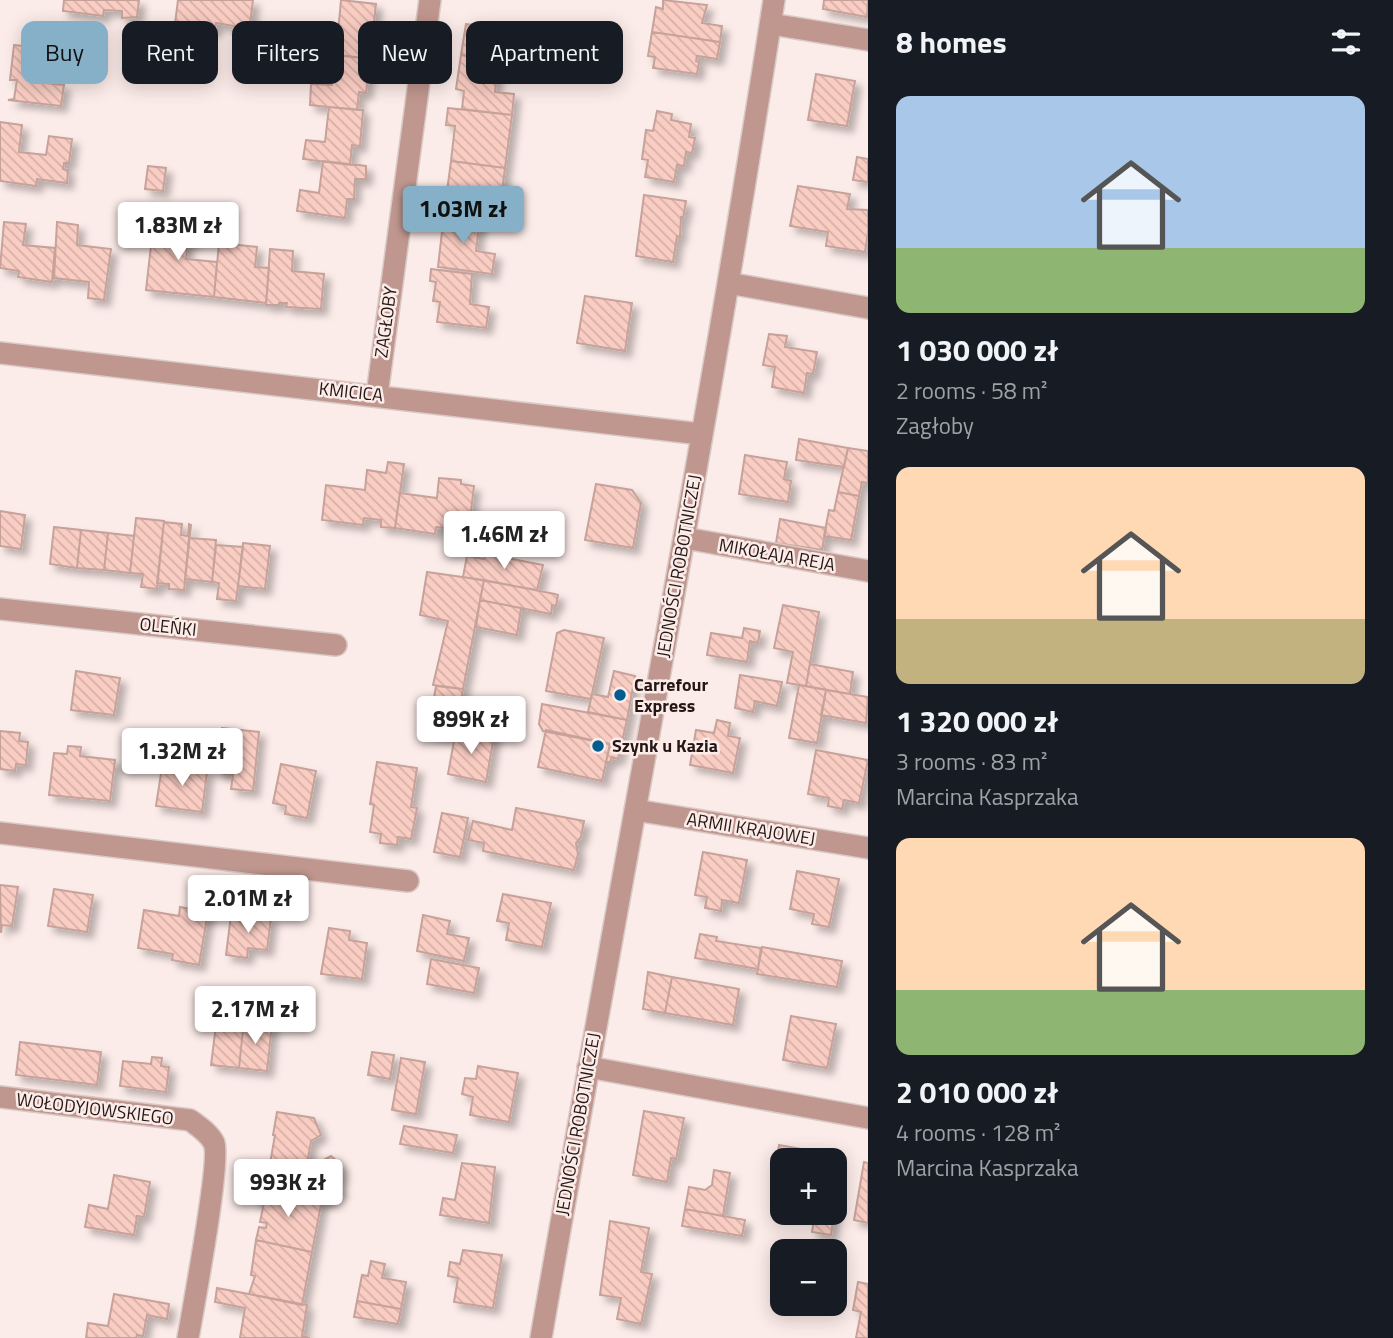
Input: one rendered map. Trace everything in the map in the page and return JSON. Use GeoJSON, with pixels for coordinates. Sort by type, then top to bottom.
{"type":"FeatureCollection","features":[{"type":"Feature","properties":{"kind":"street","name":"ZAGŁOBY"},"geometry":{"type":"LineString","coordinates":[[377,395],[430,0]]}},
{"type":"Feature","properties":{"kind":"street","name":"JEDNOŚCI ROBOTNICZEJ"},"geometry":{"type":"LineString","coordinates":[[541,1338],[587,1067],[685,538],[774,0]]}},
{"type":"Feature","properties":{"kind":"street"},"geometry":{"type":"LineString","coordinates":[[771,24],[868,40]]}},
{"type":"Feature","properties":{"kind":"street"},"geometry":{"type":"LineString","coordinates":[[728,283],[868,308]]}},
{"type":"Feature","properties":{"kind":"street","name":"KMICICA"},"geometry":{"type":"LineString","coordinates":[[0,353],[701,434]]}},
{"type":"Feature","properties":{"kind":"street","name":"MIKOŁAJA REJA"},"geometry":{"type":"LineString","coordinates":[[685,538],[868,571]]}},
{"type":"Feature","properties":{"kind":"street","name":"OLEŃKI"},"geometry":{"type":"LineString","coordinates":[[0,609],[336,645]]}},
{"type":"Feature","properties":{"kind":"street","name":"ARMII KRAJOWEJ"},"geometry":{"type":"LineString","coordinates":[[635,810],[868,848]]}},
{"type":"Feature","properties":{"kind":"street"},"geometry":{"type":"LineString","coordinates":[[0,833],[408,881]]}},
{"type":"Feature","properties":{"kind":"street"},"geometry":{"type":"LineString","coordinates":[[587,1067],[868,1118]]}},
{"type":"Feature","properties":{"kind":"street","name":"WOŁODYJOWSKIEGO"},"geometry":{"type":"LineString","coordinates":[[0,1097],[190,1120],[209,1136],[215,1145],[213,1181],[188,1338]]}},
{"type":"Feature","properties":{"kind":"building"},"geometry":{"type":"Polygon","coordinates":[[[64,0],[139,0],[137,17],[122,18],[122,11],[104,10],[103,16],[63,11],[64,0]]]}},
{"type":"Feature","properties":{"kind":"building"},"geometry":{"type":"Polygon","coordinates":[[[178,0],[253,0],[250,21],[232,21],[232,26],[218,23],[218,21],[175,21],[178,0]]]}},
{"type":"Feature","properties":{"kind":"building"},"geometry":{"type":"Polygon","coordinates":[[[341,0],[376,4],[374,21],[358,21],[358,57],[344,56],[344,21],[339,21],[341,0]]]}},
{"type":"Feature","properties":{"kind":"building"},"geometry":{"type":"Polygon","coordinates":[[[663,0],[707,5],[702,23],[722,26],[720,42],[652,32],[656,7],[663,9],[663,0]]]}},
{"type":"Feature","properties":{"kind":"building"},"geometry":{"type":"Polygon","coordinates":[[[824,0],[868,0],[867,17],[823,9],[824,0]]]}},
{"type":"Feature","properties":{"kind":"building"},"geometry":{"type":"Polygon","coordinates":[[[466,24],[466,56],[461,55],[466,24]]]}},
{"type":"Feature","properties":{"kind":"building"},"geometry":{"type":"Polygon","coordinates":[[[652,32],[720,42],[717,59],[697,56],[697,74],[653,68],[655,57],[648,56],[652,32]]]}},
{"type":"Feature","properties":{"kind":"building"},"geometry":{"type":"Polygon","coordinates":[[[14,45],[21,46],[21,84],[64,85],[61,106],[8,100],[14,99],[17,80],[10,80],[14,45]]]}},
{"type":"Feature","properties":{"kind":"building"},"geometry":{"type":"Polygon","coordinates":[[[461,55],[466,56],[466,84],[496,84],[495,92],[514,94],[512,115],[462,109],[464,91],[456,89],[461,55]]]}},
{"type":"Feature","properties":{"kind":"building"},"geometry":{"type":"Polygon","coordinates":[[[344,56],[358,58],[358,84],[367,84],[366,93],[359,92],[357,110],[310,105],[311,84],[344,84],[344,56]]]}},
{"type":"Feature","properties":{"kind":"building"},"geometry":{"type":"Polygon","coordinates":[[[816,74],[855,81],[847,126],[808,120],[816,74]]]}},
{"type":"Feature","properties":{"kind":"building"},"geometry":{"type":"Polygon","coordinates":[[[329,107],[363,110],[360,146],[352,145],[350,165],[303,159],[306,140],[325,142],[329,107]]]}},
{"type":"Feature","properties":{"kind":"building"},"geometry":{"type":"Polygon","coordinates":[[[448,108],[512,115],[505,168],[451,161],[455,126],[446,125],[448,108]]]}},
{"type":"Feature","properties":{"kind":"building"},"geometry":{"type":"Polygon","coordinates":[[[657,111],[672,114],[671,120],[691,124],[689,137],[695,138],[692,153],[686,152],[684,166],[677,165],[674,182],[645,177],[648,160],[642,159],[646,130],[653,131],[657,111]]]}},
{"type":"Feature","properties":{"kind":"building"},"geometry":{"type":"Polygon","coordinates":[[[0,122],[22,125],[19,152],[46,155],[49,136],[72,139],[69,163],[64,163],[63,169],[68,170],[67,183],[37,179],[36,186],[0,181],[0,122]]]}},
{"type":"Feature","properties":{"kind":"building"},"geometry":{"type":"Polygon","coordinates":[[[857,157],[868,159],[868,182],[853,180],[857,157]]]}},
{"type":"Feature","properties":{"kind":"building"},"geometry":{"type":"Polygon","coordinates":[[[323,161],[366,166],[366,179],[355,179],[354,199],[347,199],[345,218],[297,211],[300,190],[319,193],[323,161]]]}},
{"type":"Feature","properties":{"kind":"building"},"geometry":{"type":"Polygon","coordinates":[[[451,161],[505,168],[498,221],[444,214],[451,161]]]}},
{"type":"Feature","properties":{"kind":"building"},"geometry":{"type":"Polygon","coordinates":[[[148,166],[166,168],[163,191],[145,189],[148,166]]]}},
{"type":"Feature","properties":{"kind":"building"},"geometry":{"type":"Polygon","coordinates":[[[798,186],[850,194],[847,209],[868,210],[865,252],[826,246],[828,232],[790,226],[798,186]]]}},
{"type":"Feature","properties":{"kind":"building"},"geometry":{"type":"Polygon","coordinates":[[[644,195],[686,201],[673,262],[636,256],[644,195]]]}},
{"type":"Feature","properties":{"kind":"building"},"geometry":{"type":"Polygon","coordinates":[[[444,214],[480,218],[476,251],[495,254],[492,274],[438,267],[444,214]]]}},
{"type":"Feature","properties":{"kind":"building"},"geometry":{"type":"Polygon","coordinates":[[[154,219],[196,224],[194,241],[188,240],[186,259],[217,262],[214,297],[146,290],[154,219]]]}},
{"type":"Feature","properties":{"kind":"building"},"geometry":{"type":"Polygon","coordinates":[[[4,222],[26,224],[23,245],[55,248],[52,282],[18,277],[19,271],[0,268],[4,222]]]}},
{"type":"Feature","properties":{"kind":"building"},"geometry":{"type":"Polygon","coordinates":[[[57,222],[78,225],[77,245],[111,249],[104,300],[88,298],[89,282],[54,278],[57,222]]]}},
{"type":"Feature","properties":{"kind":"building"},"geometry":{"type":"Polygon","coordinates":[[[219,243],[257,247],[255,267],[269,268],[266,303],[214,297],[219,243]]]}},
{"type":"Feature","properties":{"kind":"building"},"geometry":{"type":"Polygon","coordinates":[[[270,249],[293,251],[292,271],[324,274],[321,309],[286,307],[287,303],[266,305],[270,249]]]}},
{"type":"Feature","properties":{"kind":"building"},"geometry":{"type":"Polygon","coordinates":[[[431,269],[472,274],[470,304],[489,307],[486,328],[437,322],[440,302],[433,301],[436,282],[430,281],[431,269]]]}},
{"type":"Feature","properties":{"kind":"building"},"geometry":{"type":"Polygon","coordinates":[[[585,296],[632,303],[625,351],[577,343],[585,296]]]}},
{"type":"Feature","properties":{"kind":"building"},"geometry":{"type":"Polygon","coordinates":[[[769,334],[787,336],[785,347],[817,352],[813,374],[807,373],[804,393],[772,387],[775,367],[763,365],[769,334]]]}},
{"type":"Feature","properties":{"kind":"building"},"geometry":{"type":"Polygon","coordinates":[[[799,439],[848,448],[844,467],[796,460],[799,439]]]}},
{"type":"Feature","properties":{"kind":"building"},"geometry":{"type":"Polygon","coordinates":[[[848,448],[868,451],[868,483],[862,482],[859,496],[838,492],[848,448]]]}},
{"type":"Feature","properties":{"kind":"building"},"geometry":{"type":"Polygon","coordinates":[[[745,455],[787,462],[784,479],[791,481],[788,502],[739,494],[745,455]]]}},
{"type":"Feature","properties":{"kind":"building"},"geometry":{"type":"Polygon","coordinates":[[[388,462],[404,464],[395,528],[381,527],[381,520],[364,518],[363,525],[322,520],[326,485],[365,490],[367,470],[386,473],[388,462]]]}},
{"type":"Feature","properties":{"kind":"building"},"geometry":{"type":"Polygon","coordinates":[[[439,478],[461,480],[461,484],[474,486],[468,535],[454,532],[454,529],[436,527],[435,534],[395,528],[400,493],[437,498],[439,478]]]}},
{"type":"Feature","properties":{"kind":"building"},"geometry":{"type":"Polygon","coordinates":[[[596,484],[632,490],[641,503],[633,548],[585,540],[596,484]]]}},
{"type":"Feature","properties":{"kind":"building"},"geometry":{"type":"Polygon","coordinates":[[[838,492],[859,496],[851,540],[824,536],[829,510],[834,511],[838,492]]]}},
{"type":"Feature","properties":{"kind":"building"},"geometry":{"type":"Polygon","coordinates":[[[0,511],[25,515],[21,549],[0,546],[0,511]]]}},
{"type":"Feature","properties":{"kind":"building"},"geometry":{"type":"Polygon","coordinates":[[[136,518],[164,521],[157,589],[141,587],[143,574],[130,573],[136,518]]]}},
{"type":"Feature","properties":{"kind":"building"},"geometry":{"type":"Polygon","coordinates":[[[780,519],[826,528],[822,550],[776,543],[780,519]]]}},
{"type":"Feature","properties":{"kind":"building"},"geometry":{"type":"Polygon","coordinates":[[[164,522],[182,524],[181,535],[188,536],[189,524],[191,525],[184,590],[169,589],[169,584],[157,583],[164,522]]]}},
{"type":"Feature","properties":{"kind":"building"},"geometry":{"type":"Polygon","coordinates":[[[54,527],[81,530],[77,568],[50,564],[54,527]]]}},
{"type":"Feature","properties":{"kind":"building"},"geometry":{"type":"Polygon","coordinates":[[[81,530],[108,533],[104,570],[77,568],[81,530]]]}},
{"type":"Feature","properties":{"kind":"building"},"geometry":{"type":"Polygon","coordinates":[[[108,533],[134,536],[130,573],[104,570],[108,533]]]}},
{"type":"Feature","properties":{"kind":"building"},"geometry":{"type":"Polygon","coordinates":[[[189,538],[216,540],[212,582],[185,579],[189,538]]]}},
{"type":"Feature","properties":{"kind":"building"},"geometry":{"type":"Polygon","coordinates":[[[243,543],[270,546],[265,589],[238,586],[243,543]]]}},
{"type":"Feature","properties":{"kind":"building"},"geometry":{"type":"Polygon","coordinates":[[[216,545],[243,547],[236,601],[217,599],[219,583],[212,582],[216,545]]]}},
{"type":"Feature","properties":{"kind":"building"},"geometry":{"type":"Polygon","coordinates":[[[486,554],[543,565],[537,590],[463,577],[467,556],[484,559],[486,554]]]}},
{"type":"Feature","properties":{"kind":"building"},"geometry":{"type":"Polygon","coordinates":[[[427,572],[484,580],[463,689],[433,685],[448,621],[420,615],[427,572]]]}},
{"type":"Feature","properties":{"kind":"building"},"geometry":{"type":"Polygon","coordinates":[[[484,580],[558,595],[556,606],[552,605],[551,614],[480,600],[484,580]]]}},
{"type":"Feature","properties":{"kind":"building"},"geometry":{"type":"Polygon","coordinates":[[[480,600],[521,608],[517,635],[476,627],[480,600]]]}},
{"type":"Feature","properties":{"kind":"building"},"geometry":{"type":"Polygon","coordinates":[[[783,605],[819,612],[806,686],[787,683],[793,652],[774,648],[783,605]]]}},
{"type":"Feature","properties":{"kind":"building"},"geometry":{"type":"Polygon","coordinates":[[[744,628],[760,631],[758,643],[750,641],[747,662],[707,655],[711,633],[742,638],[744,628]]]}},
{"type":"Feature","properties":{"kind":"building"},"geometry":{"type":"Polygon","coordinates":[[[564,630],[604,638],[591,699],[546,691],[557,633],[564,630]]]}},
{"type":"Feature","properties":{"kind":"building"},"geometry":{"type":"Polygon","coordinates":[[[810,664],[853,672],[850,694],[806,686],[810,664]]]}},
{"type":"Feature","properties":{"kind":"building"},"geometry":{"type":"Polygon","coordinates":[[[76,671],[120,678],[114,715],[71,710],[76,671]]]}},
{"type":"Feature","properties":{"kind":"building","name":"Carrefour Express"},"geometry":{"type":"Polygon","coordinates":[[[614,671],[635,676],[627,720],[588,712],[592,694],[608,697],[614,671]]]}},
{"type":"Feature","properties":{"kind":"building"},"geometry":{"type":"Polygon","coordinates":[[[740,675],[782,682],[777,706],[755,701],[753,712],[735,708],[740,675]]]}},
{"type":"Feature","properties":{"kind":"building"},"geometry":{"type":"Polygon","coordinates":[[[799,685],[826,690],[817,743],[789,738],[799,685]]]}},
{"type":"Feature","properties":{"kind":"building"},"geometry":{"type":"Polygon","coordinates":[[[436,686],[463,689],[454,737],[428,734],[436,686]]]}},
{"type":"Feature","properties":{"kind":"building"},"geometry":{"type":"Polygon","coordinates":[[[826,690],[868,697],[866,723],[821,715],[826,690]]]}},
{"type":"Feature","properties":{"kind":"building"},"geometry":{"type":"Polygon","coordinates":[[[474,703],[489,706],[488,715],[498,717],[494,736],[456,730],[459,710],[472,712],[474,703]]]}},
{"type":"Feature","properties":{"kind":"building"},"geometry":{"type":"Polygon","coordinates":[[[542,704],[627,720],[618,759],[612,757],[610,762],[606,762],[610,744],[543,731],[539,724],[542,704]]]}},
{"type":"Feature","properties":{"kind":"building"},"geometry":{"type":"Polygon","coordinates":[[[717,720],[730,723],[728,736],[740,738],[733,773],[690,765],[696,730],[714,733],[717,720]]]}},
{"type":"Feature","properties":{"kind":"building"},"geometry":{"type":"Polygon","coordinates":[[[222,728],[259,732],[253,791],[231,789],[233,775],[218,773],[222,728]]]}},
{"type":"Feature","properties":{"kind":"building"},"geometry":{"type":"Polygon","coordinates":[[[456,730],[494,736],[486,782],[448,774],[456,730]]]}},
{"type":"Feature","properties":{"kind":"building"},"geometry":{"type":"Polygon","coordinates":[[[546,730],[610,744],[602,781],[538,767],[546,730]]]}},
{"type":"Feature","properties":{"kind":"building"},"geometry":{"type":"Polygon","coordinates":[[[0,731],[20,733],[19,741],[28,742],[26,765],[16,764],[15,771],[0,769],[0,731]]]}},
{"type":"Feature","properties":{"kind":"building"},"geometry":{"type":"Polygon","coordinates":[[[68,746],[81,747],[80,756],[115,760],[110,801],[49,795],[54,753],[67,754],[68,746]]]}},
{"type":"Feature","properties":{"kind":"building"},"geometry":{"type":"Polygon","coordinates":[[[816,750],[868,760],[859,803],[844,800],[842,809],[828,806],[829,798],[808,794],[816,750]]]}},
{"type":"Feature","properties":{"kind":"building"},"geometry":{"type":"Polygon","coordinates":[[[179,761],[192,762],[191,771],[207,772],[202,812],[156,806],[162,767],[178,769],[179,761]]]}},
{"type":"Feature","properties":{"kind":"building"},"geometry":{"type":"Polygon","coordinates":[[[377,762],[417,768],[411,807],[417,808],[411,839],[398,837],[397,845],[380,843],[381,834],[370,832],[374,805],[370,804],[377,762]]]}},
{"type":"Feature","properties":{"kind":"building"},"geometry":{"type":"Polygon","coordinates":[[[281,764],[316,771],[307,818],[285,814],[286,806],[273,803],[281,764]]]}},
{"type":"Feature","properties":{"kind":"building"},"geometry":{"type":"Polygon","coordinates":[[[516,808],[584,821],[581,837],[576,843],[578,854],[574,870],[483,851],[484,843],[468,840],[473,821],[512,830],[516,808]]]}},
{"type":"Feature","properties":{"kind":"building"},"geometry":{"type":"Polygon","coordinates":[[[442,813],[468,818],[460,857],[434,852],[442,813]]]}},
{"type":"Feature","properties":{"kind":"building"},"geometry":{"type":"Polygon","coordinates":[[[703,852],[747,860],[739,903],[722,900],[721,911],[705,908],[707,897],[695,895],[703,852]]]}},
{"type":"Feature","properties":{"kind":"building"},"geometry":{"type":"Polygon","coordinates":[[[797,871],[839,879],[829,927],[812,924],[814,914],[790,909],[797,871]]]}},
{"type":"Feature","properties":{"kind":"building"},"geometry":{"type":"Polygon","coordinates":[[[0,885],[18,887],[12,926],[2,925],[1,933],[0,885]]]}},
{"type":"Feature","properties":{"kind":"building"},"geometry":{"type":"Polygon","coordinates":[[[54,889],[93,895],[87,932],[48,926],[54,889]]]}},
{"type":"Feature","properties":{"kind":"building"},"geometry":{"type":"Polygon","coordinates":[[[503,894],[551,903],[542,947],[506,940],[509,923],[497,921],[503,894]]]}},
{"type":"Feature","properties":{"kind":"building"},"geometry":{"type":"Polygon","coordinates":[[[180,907],[208,912],[199,965],[172,960],[173,954],[138,948],[144,910],[179,916],[180,907]]]}},
{"type":"Feature","properties":{"kind":"building"},"geometry":{"type":"Polygon","coordinates":[[[231,915],[271,918],[267,950],[248,948],[247,958],[226,955],[231,915]]]}},
{"type":"Feature","properties":{"kind":"building"},"geometry":{"type":"Polygon","coordinates":[[[423,915],[450,921],[447,934],[469,938],[464,961],[417,951],[423,915]]]}},
{"type":"Feature","properties":{"kind":"building"},"geometry":{"type":"Polygon","coordinates":[[[329,928],[350,931],[349,940],[367,943],[362,979],[321,974],[329,928]]]}},
{"type":"Feature","properties":{"kind":"building"},"geometry":{"type":"Polygon","coordinates":[[[700,934],[717,937],[716,941],[761,948],[758,969],[695,958],[700,934]]]}},
{"type":"Feature","properties":{"kind":"building"},"geometry":{"type":"Polygon","coordinates":[[[762,947],[842,961],[837,987],[757,974],[762,947]]]}},
{"type":"Feature","properties":{"kind":"building"},"geometry":{"type":"Polygon","coordinates":[[[431,959],[479,968],[474,993],[427,984],[431,959]]]}},
{"type":"Feature","properties":{"kind":"building"},"geometry":{"type":"Polygon","coordinates":[[[648,972],[672,977],[665,1013],[643,1009],[648,972]]]}},
{"type":"Feature","properties":{"kind":"building"},"geometry":{"type":"Polygon","coordinates":[[[672,977],[739,989],[733,1025],[665,1013],[672,977]]]}},
{"type":"Feature","properties":{"kind":"building"},"geometry":{"type":"Polygon","coordinates":[[[791,1016],[836,1024],[827,1068],[783,1060],[791,1016]]]}},
{"type":"Feature","properties":{"kind":"building"},"geometry":{"type":"Polygon","coordinates":[[[217,1017],[244,1020],[239,1068],[211,1065],[217,1017]]]}},
{"type":"Feature","properties":{"kind":"building"},"geometry":{"type":"Polygon","coordinates":[[[244,1020],[272,1024],[267,1071],[239,1068],[244,1020]]]}},
{"type":"Feature","properties":{"kind":"building"},"geometry":{"type":"Polygon","coordinates":[[[20,1042],[101,1052],[97,1085],[16,1075],[20,1042]]]}},
{"type":"Feature","properties":{"kind":"building"},"geometry":{"type":"Polygon","coordinates":[[[372,1052],[394,1055],[390,1079],[368,1075],[372,1052]]]}},
{"type":"Feature","properties":{"kind":"building"},"geometry":{"type":"Polygon","coordinates":[[[152,1057],[162,1058],[161,1066],[169,1067],[166,1092],[120,1086],[123,1061],[151,1064],[152,1057]]]}},
{"type":"Feature","properties":{"kind":"building"},"geometry":{"type":"Polygon","coordinates":[[[401,1058],[425,1062],[416,1114],[392,1110],[401,1058]]]}},
{"type":"Feature","properties":{"kind":"building"},"geometry":{"type":"Polygon","coordinates":[[[478,1066],[518,1073],[509,1122],[470,1115],[473,1097],[462,1094],[465,1078],[476,1079],[478,1066]]]}},
{"type":"Feature","properties":{"kind":"building"},"geometry":{"type":"Polygon","coordinates":[[[644,1111],[684,1118],[676,1159],[671,1158],[667,1182],[633,1175],[644,1111]]]}},
{"type":"Feature","properties":{"kind":"building"},"geometry":{"type":"Polygon","coordinates":[[[277,1112],[314,1118],[321,1135],[311,1141],[307,1164],[312,1166],[331,1156],[342,1166],[341,1180],[337,1182],[341,1191],[326,1200],[266,1187],[277,1112]]]}},
{"type":"Feature","properties":{"kind":"building"},"geometry":{"type":"Polygon","coordinates":[[[404,1126],[457,1135],[453,1153],[400,1144],[404,1126]]]}},
{"type":"Feature","properties":{"kind":"building"},"geometry":{"type":"Polygon","coordinates":[[[864,1162],[868,1163],[868,1223],[854,1220],[864,1162]]]}},
{"type":"Feature","properties":{"kind":"building"},"geometry":{"type":"Polygon","coordinates":[[[462,1163],[495,1167],[489,1223],[440,1215],[443,1198],[455,1200],[462,1163]]]}},
{"type":"Feature","properties":{"kind":"building"},"geometry":{"type":"Polygon","coordinates":[[[714,1170],[730,1173],[723,1216],[685,1209],[689,1187],[705,1190],[712,1185],[714,1170]]]}},
{"type":"Feature","properties":{"kind":"building"},"geometry":{"type":"Polygon","coordinates":[[[114,1175],[150,1182],[144,1217],[137,1216],[134,1235],[85,1227],[89,1205],[108,1209],[114,1175]]]}},
{"type":"Feature","properties":{"kind":"building"},"geometry":{"type":"Polygon","coordinates":[[[257,1186],[322,1199],[312,1252],[256,1240],[259,1227],[266,1228],[267,1223],[260,1222],[264,1203],[254,1201],[257,1186]]]}},
{"type":"Feature","properties":{"kind":"building"},"geometry":{"type":"Polygon","coordinates":[[[685,1209],[745,1220],[742,1236],[682,1226],[685,1209]]]}},
{"type":"Feature","properties":{"kind":"building"},"geometry":{"type":"Polygon","coordinates":[[[610,1221],[649,1228],[641,1272],[652,1274],[641,1324],[617,1319],[621,1298],[600,1295],[610,1221]]]}},
{"type":"Feature","properties":{"kind":"building"},"geometry":{"type":"Polygon","coordinates":[[[813,1225],[832,1225],[831,1235],[812,1232],[813,1225]]]}},
{"type":"Feature","properties":{"kind":"building"},"geometry":{"type":"Polygon","coordinates":[[[256,1240],[312,1252],[302,1305],[249,1294],[255,1276],[251,1275],[256,1240]]]}},
{"type":"Feature","properties":{"kind":"building"},"geometry":{"type":"Polygon","coordinates":[[[463,1250],[502,1255],[493,1308],[454,1302],[458,1278],[448,1276],[450,1262],[460,1264],[463,1250]]]}},
{"type":"Feature","properties":{"kind":"building"},"geometry":{"type":"Polygon","coordinates":[[[371,1261],[385,1264],[382,1278],[406,1282],[401,1309],[357,1301],[362,1275],[368,1276],[371,1261]]]}},
{"type":"Feature","properties":{"kind":"building"},"geometry":{"type":"Polygon","coordinates":[[[858,1282],[868,1284],[868,1338],[856,1338],[861,1312],[853,1310],[858,1282]]]}},
{"type":"Feature","properties":{"kind":"building"},"geometry":{"type":"Polygon","coordinates":[[[217,1288],[307,1305],[302,1336],[310,1338],[240,1338],[245,1308],[215,1302],[217,1288]]]}},
{"type":"Feature","properties":{"kind":"building"},"geometry":{"type":"Polygon","coordinates":[[[114,1294],[169,1304],[167,1319],[147,1315],[143,1336],[137,1335],[136,1338],[86,1338],[88,1323],[108,1326],[114,1294]]]}},
{"type":"Feature","properties":{"kind":"building"},"geometry":{"type":"Polygon","coordinates":[[[357,1301],[401,1309],[398,1324],[354,1317],[357,1301]]]}},
{"type":"Feature","properties":{"kind":"place","name":"Carrefour Express"},"geometry":{"type":"Point","coordinates":[620,695]}},
{"type":"Feature","properties":{"kind":"place","name":"Szynk u Kazia"},"geometry":{"type":"Point","coordinates":[598,746]}}]}
